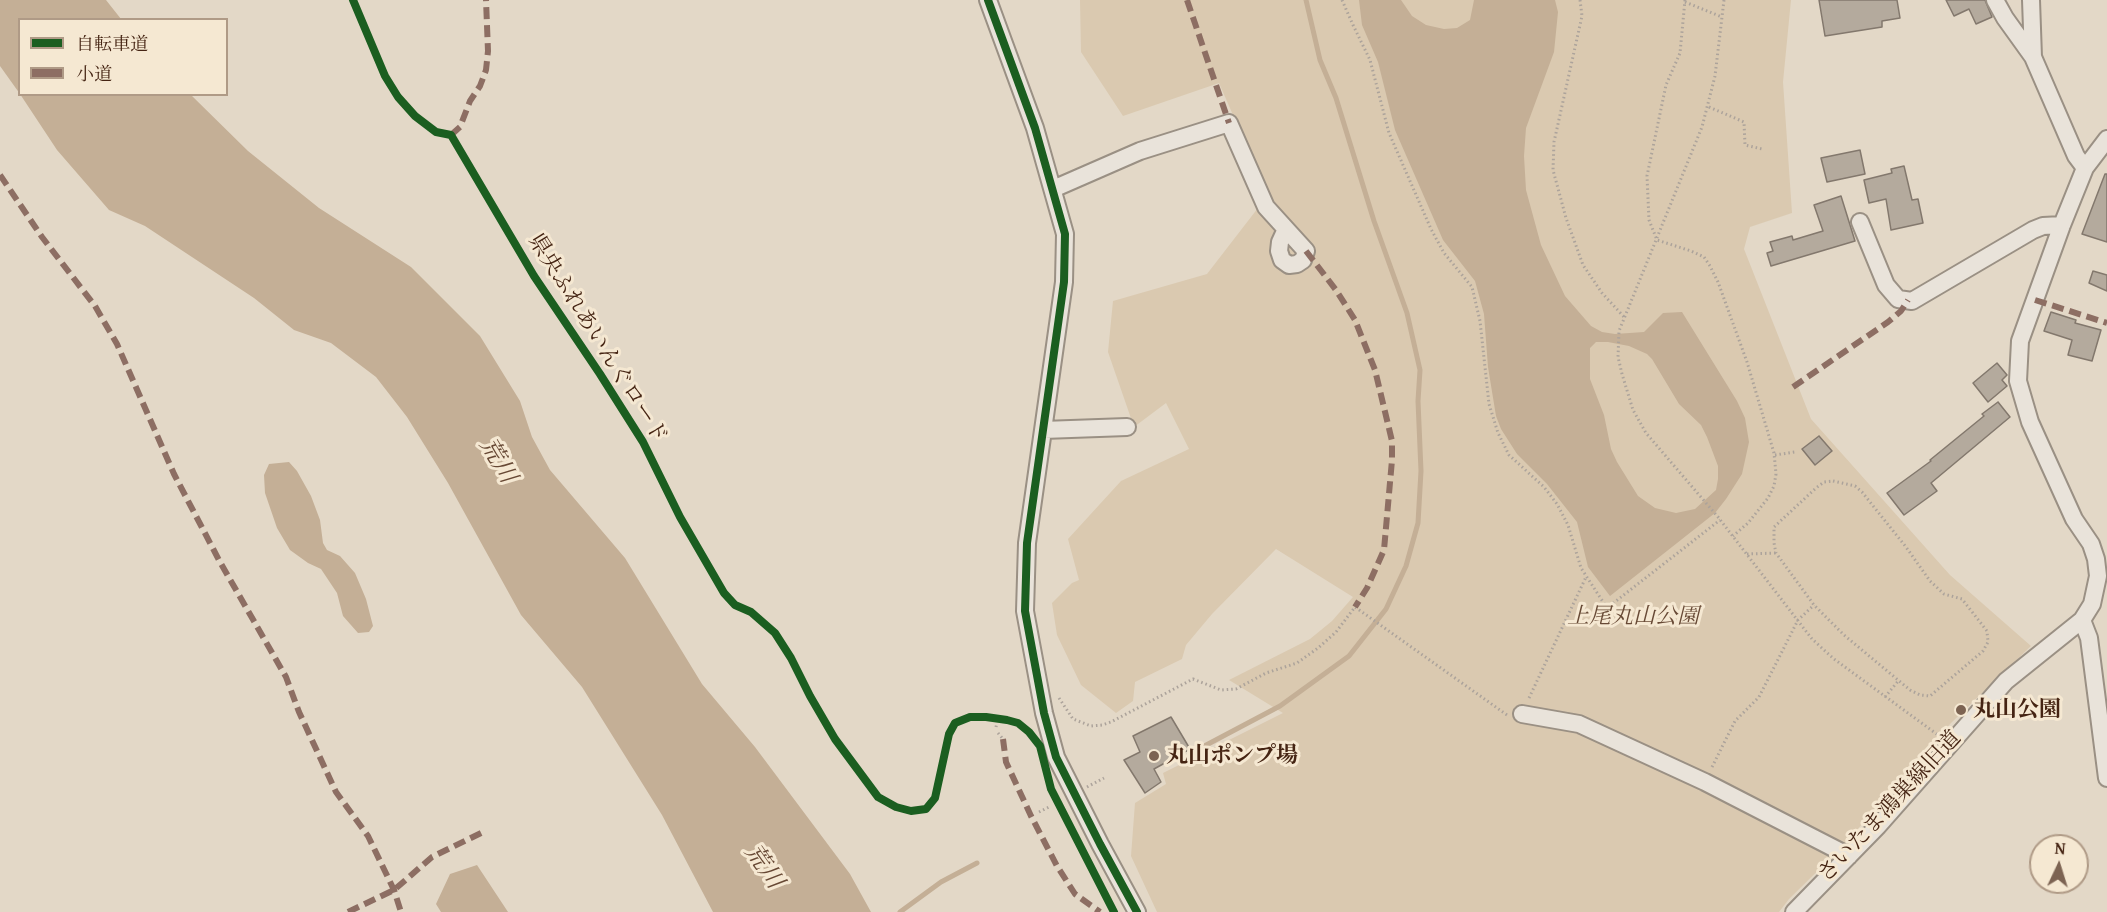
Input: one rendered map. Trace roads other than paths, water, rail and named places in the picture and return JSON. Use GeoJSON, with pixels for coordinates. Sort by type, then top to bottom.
{"type":"FeatureCollection","features":[{"type":"Feature","properties":{"kind":"street"},"geometry":{"type":"LineString","coordinates":[[988,0],[1035,128],[1065,234],[1064,282],[1027,543],[1025,611],[1044,713],[1056,757],[1137,912]]}},
{"type":"Feature","properties":{"kind":"street"},"geometry":{"type":"LineString","coordinates":[[1995,0],[2033,57],[2076,156],[2085,168]]}},
{"type":"Feature","properties":{"kind":"street"},"geometry":{"type":"LineString","coordinates":[[2031,0],[2033,57]]}},
{"type":"Feature","properties":{"kind":"street"},"geometry":{"type":"LineString","coordinates":[[1053,189],[1140,151],[1229,123],[1266,207],[1286,229]]}},
{"type":"Feature","properties":{"kind":"street","name":"さいたま鴻巣線旧道"},"geometry":{"type":"LineString","coordinates":[[1794,912],[1850,856],[2006,681],[2082,620],[2092,604],[2098,576],[2096,559],[2091,544],[2074,519],[2030,422],[2018,381],[2020,341],[2062,225],[2085,168],[2107,139]]}},
{"type":"Feature","properties":{"kind":"street"},"geometry":{"type":"LineString","coordinates":[[1860,222],[1886,285],[1898,299],[1912,301],[2033,230],[2043,226],[2062,225]]}},
{"type":"Feature","properties":{"kind":"street"},"geometry":{"type":"LineString","coordinates":[[1043,430],[1127,427]]}},
{"type":"Feature","properties":{"kind":"street"},"geometry":{"type":"LineString","coordinates":[[2082,620],[2089,638],[2107,778]]}},
{"type":"Feature","properties":{"kind":"street"},"geometry":{"type":"LineString","coordinates":[[1522,714],[1579,724],[1705,782],[1850,856]]}},
{"type":"Feature","properties":{"kind":"water"},"geometry":{"type":"Polygon","coordinates":[[[0,0],[106,0],[120,18],[18,18],[18,91],[0,66],[0,0]]]}},
{"type":"Feature","properties":{"kind":"water"},"geometry":{"type":"Polygon","coordinates":[[[1359,0],[1401,0],[1412,16],[1426,25],[1444,29],[1457,28],[1470,20],[1474,0],[1555,0],[1558,12],[1554,52],[1526,128],[1524,156],[1526,190],[1541,245],[1565,296],[1591,326],[1602,332],[1615,334],[1644,332],[1663,313],[1682,312],[1737,401],[1745,418],[1749,442],[1742,474],[1726,499],[1715,513],[1610,596],[1588,567],[1577,522],[1547,484],[1517,454],[1501,429],[1496,416],[1488,367],[1484,314],[1475,281],[1443,240],[1395,130],[1378,62],[1362,25],[1359,0]],[[1596,342],[1590,348],[1590,379],[1604,415],[1611,449],[1617,462],[1638,496],[1655,508],[1676,513],[1695,509],[1716,490],[1718,479],[1718,466],[1701,425],[1679,404],[1647,354],[1629,346],[1596,342]]]}},
{"type":"Feature","properties":{"kind":"water","name":"荒川"},"geometry":{"type":"Polygon","coordinates":[[[21,96],[192,96],[248,151],[319,208],[411,267],[480,336],[520,401],[532,437],[550,470],[625,558],[702,684],[755,747],[850,874],[871,912],[713,912],[662,815],[582,687],[521,615],[448,483],[407,417],[376,377],[331,343],[294,330],[254,298],[145,226],[109,210],[57,150],[21,96]]]}},
{"type":"Feature","properties":{"kind":"water"},"geometry":{"type":"Polygon","coordinates":[[[289,462],[297,471],[311,496],[320,520],[323,543],[327,550],[340,556],[355,573],[366,599],[373,626],[369,632],[358,633],[343,616],[337,593],[321,569],[290,550],[277,528],[265,493],[264,475],[269,464],[289,462]]]}},
{"type":"Feature","properties":{"kind":"water"},"geometry":{"type":"Polygon","coordinates":[[[477,865],[508,912],[441,912],[436,904],[450,874],[477,865]]]}},
{"type":"Feature","properties":{"kind":"waterway"},"geometry":{"type":"LineString","coordinates":[[1193,752],[1280,706],[1349,656],[1386,609],[1406,566],[1418,523],[1421,471],[1418,401],[1420,370],[1407,313],[1374,221],[1336,98],[1320,60],[1306,0]]}},
{"type":"Feature","properties":{"kind":"waterway"},"geometry":{"type":"LineString","coordinates":[[900,912],[941,882],[977,863]]}},
{"type":"Feature","properties":{"kind":"place","name":"丸山公園"},"geometry":{"type":"Point","coordinates":[1961,710]}},
{"type":"Feature","properties":{"kind":"place","name":"丸山ポンプ場"},"geometry":{"type":"Point","coordinates":[1154,756]}},
{"type":"Feature","properties":{"kind":"park label","name":"上尾丸山公園"},"geometry":{"type":"Point","coordinates":[1633,617]}}]}
